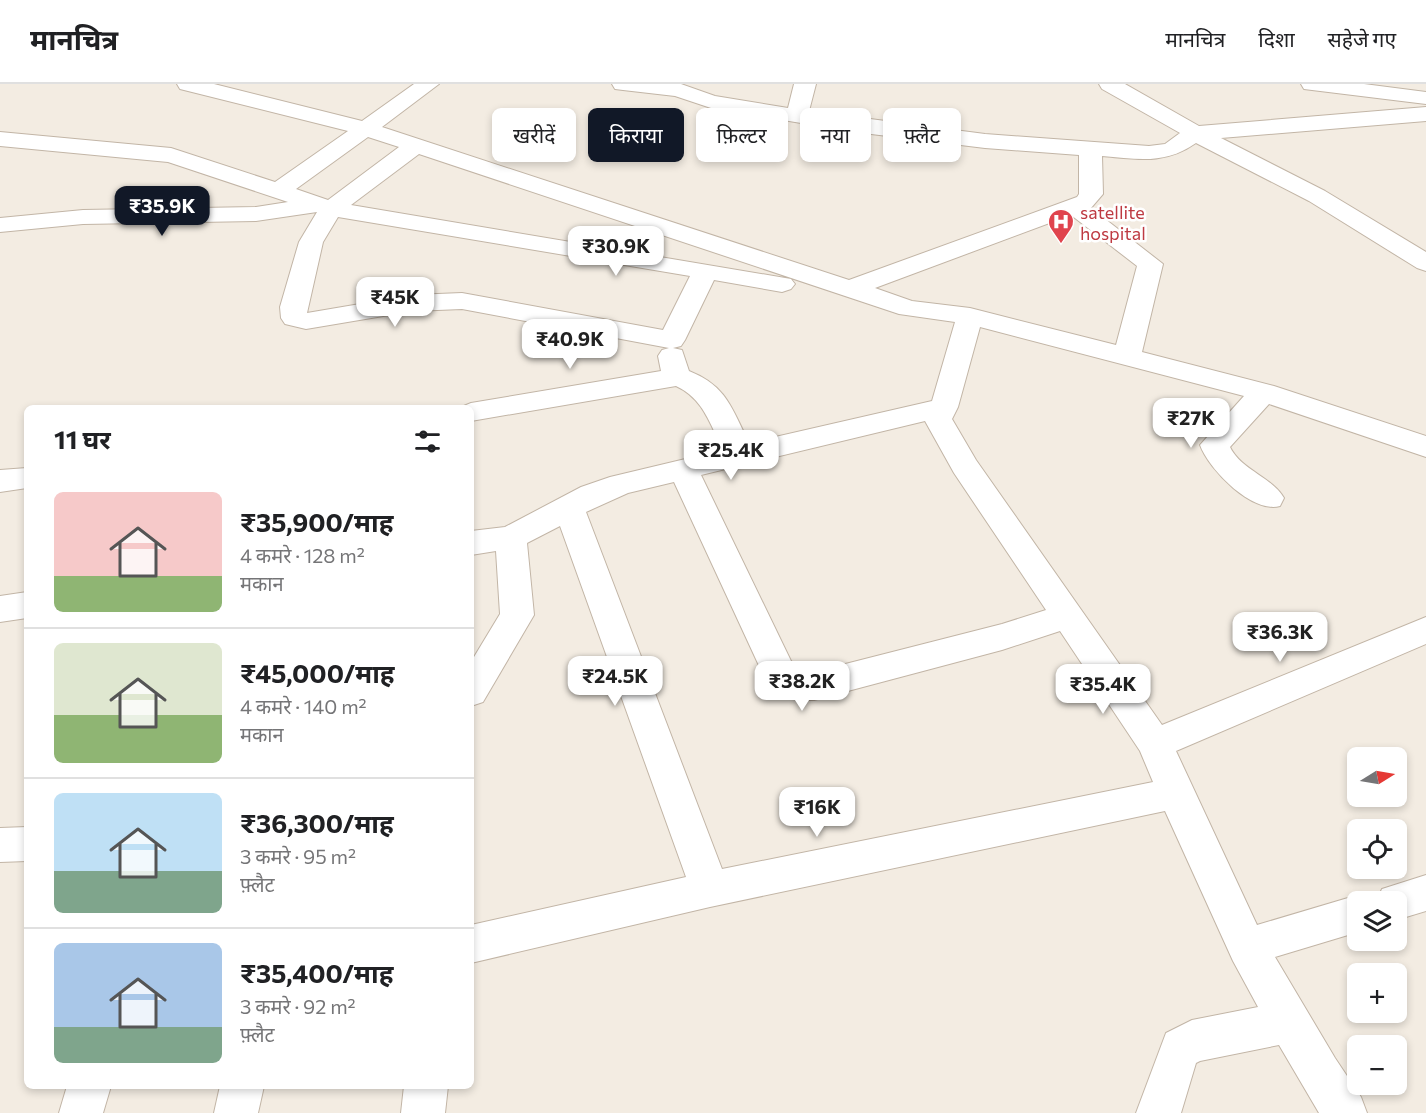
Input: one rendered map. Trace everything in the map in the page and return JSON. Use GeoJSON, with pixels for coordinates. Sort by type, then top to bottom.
{"type":"FeatureCollection","features":[{"type":"Feature","properties":{"kind":"street"},"geometry":{"type":"LineString","coordinates":[[188,84],[367,129],[908,308]]}},
{"type":"Feature","properties":{"kind":"street"},"geometry":{"type":"LineString","coordinates":[[279,191],[428,84]]}},
{"type":"Feature","properties":{"kind":"street"},"geometry":{"type":"LineString","coordinates":[[623,84],[679,90],[711,102],[855,125],[985,141],[1149,153],[1171,150],[1196,133],[1426,114]]}},
{"type":"Feature","properties":{"kind":"street"},"geometry":{"type":"LineString","coordinates":[[797,114],[805,84]]}},
{"type":"Feature","properties":{"kind":"street"},"geometry":{"type":"LineString","coordinates":[[1110,84],[1196,133],[1317,196],[1426,263]]}},
{"type":"Feature","properties":{"kind":"street"},"geometry":{"type":"LineString","coordinates":[[1312,84],[1426,98]]}},
{"type":"Feature","properties":{"kind":"street"},"geometry":{"type":"LineString","coordinates":[[0,139],[171,155],[324,207],[706,270],[908,308],[970,316],[1264,392],[1426,447]]}},
{"type":"Feature","properties":{"kind":"street"},"geometry":{"type":"LineString","coordinates":[[0,225],[82,217],[256,214],[324,207],[416,146]]}},
{"type":"Feature","properties":{"kind":"street"},"geometry":{"type":"LineString","coordinates":[[849,288],[1085,202],[1091,194],[1090,149]]}},
{"type":"Feature","properties":{"kind":"street"},"geometry":{"type":"LineString","coordinates":[[324,207],[311,242],[293,307],[294,318],[298,321],[318,320],[413,303],[462,301],[671,340]]}},
{"type":"Feature","properties":{"kind":"street"},"geometry":{"type":"LineString","coordinates":[[1075,207],[1150,264],[1127,356]]}},
{"type":"Feature","properties":{"kind":"street"},"geometry":{"type":"LineString","coordinates":[[678,377],[672,365],[671,340],[706,270]]}},
{"type":"Feature","properties":{"kind":"street"},"geometry":{"type":"LineString","coordinates":[[970,316],[944,407],[938,419],[965,466],[1155,744],[1247,946],[1319,1074],[1345,1113]]}},
{"type":"Feature","properties":{"kind":"street"},"geometry":{"type":"LineString","coordinates":[[474,411],[522,401],[678,377],[698,385],[711,396],[740,455]]}},
{"type":"Feature","properties":{"kind":"street"},"geometry":{"type":"LineString","coordinates":[[1264,392],[1215,445],[1216,452],[1224,460],[1269,498]]}},
{"type":"Feature","properties":{"kind":"street"},"geometry":{"type":"LineString","coordinates":[[474,543],[511,538],[569,507],[621,484],[944,407]]}},
{"type":"Feature","properties":{"kind":"street"},"geometry":{"type":"LineString","coordinates":[[683,468],[778,670],[788,682],[798,687],[814,686],[969,646],[1067,616]]}},
{"type":"Feature","properties":{"kind":"street"},"geometry":{"type":"LineString","coordinates":[[0,481],[24,478]]}},
{"type":"Feature","properties":{"kind":"street"},"geometry":{"type":"LineString","coordinates":[[569,507],[710,889]]}},
{"type":"Feature","properties":{"kind":"street"},"geometry":{"type":"LineString","coordinates":[[474,687],[517,615],[511,538]]}},
{"type":"Feature","properties":{"kind":"street"},"geometry":{"type":"LineString","coordinates":[[0,609],[24,605]]}},
{"type":"Feature","properties":{"kind":"street"},"geometry":{"type":"LineString","coordinates":[[1155,744],[1426,630]]}},
{"type":"Feature","properties":{"kind":"street"},"geometry":{"type":"LineString","coordinates":[[474,943],[710,889],[1176,794]]}},
{"type":"Feature","properties":{"kind":"street"},"geometry":{"type":"LineString","coordinates":[[0,845],[24,844]]}},
{"type":"Feature","properties":{"kind":"street"},"geometry":{"type":"LineString","coordinates":[[1407,899],[1426,893]]}},
{"type":"Feature","properties":{"kind":"street"},"geometry":{"type":"LineString","coordinates":[[1247,946],[1347,916]]}},
{"type":"Feature","properties":{"kind":"street"},"geometry":{"type":"LineString","coordinates":[[1158,1113],[1181,1048],[1192,1041],[1290,1022]]}},
{"type":"Feature","properties":{"kind":"street"},"geometry":{"type":"LineString","coordinates":[[81,1113],[88,1089]]}},
{"type":"Feature","properties":{"kind":"street"},"geometry":{"type":"LineString","coordinates":[[236,1113],[241,1089]]}},
{"type":"Feature","properties":{"kind":"street"},"geometry":{"type":"LineString","coordinates":[[423,1113],[426,1089]]}},
{"type":"Feature","properties":{"kind":"place","name":"satellite hospital"},"geometry":{"type":"Point","coordinates":[1061,245]}}]}
